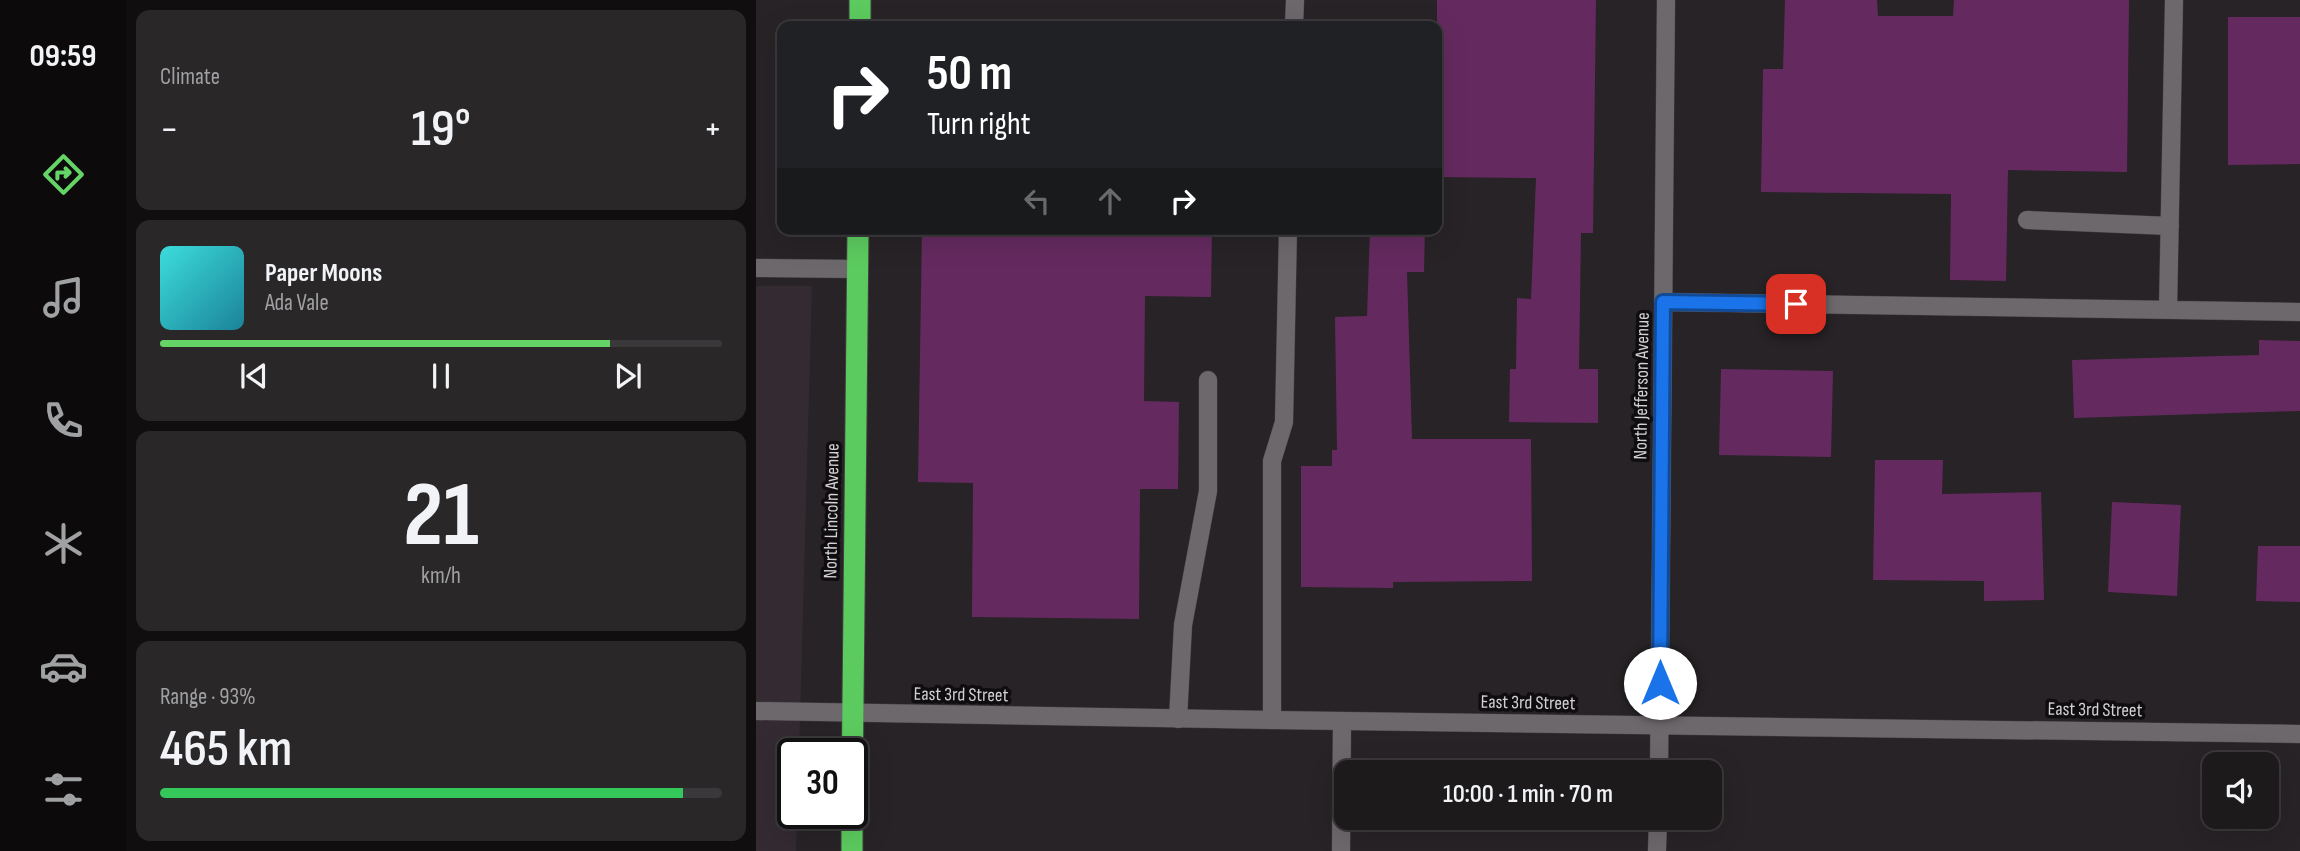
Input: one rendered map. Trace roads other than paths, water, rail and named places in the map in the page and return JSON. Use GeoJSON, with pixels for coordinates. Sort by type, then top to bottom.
{"type":"FeatureCollection","features":[{"type":"Feature","properties":{"kind":"highway"},"geometry":{"type":"LineString","coordinates":[[860,0],[860,21]]}},
{"type":"Feature","properties":{"kind":"highway","name":"North Lincoln Avenue"},"geometry":{"type":"LineString","coordinates":[[853,738],[858,235]]}},
{"type":"Feature","properties":{"kind":"highway"},"geometry":{"type":"LineString","coordinates":[[852,829],[852,851]]}},
{"type":"Feature","properties":{"kind":"street"},"geometry":{"type":"LineString","coordinates":[[1294,0],[1294,21]]}},
{"type":"Feature","properties":{"kind":"street","name":"North Jefferson Avenue"},"geometry":{"type":"LineString","coordinates":[[1659,760],[1666,0]]}},
{"type":"Feature","properties":{"kind":"street"},"geometry":{"type":"LineString","coordinates":[[2168,310],[2174,0]]}},
{"type":"Feature","properties":{"kind":"street"},"geometry":{"type":"LineString","coordinates":[[2027,220],[2169,226]]}},
{"type":"Feature","properties":{"kind":"street"},"geometry":{"type":"LineString","coordinates":[[1272,720],[1272,461],[1284,422],[1289,235]]}},
{"type":"Feature","properties":{"kind":"street"},"geometry":{"type":"LineString","coordinates":[[756,268],[858,270]]}},
{"type":"Feature","properties":{"kind":"street"},"geometry":{"type":"LineString","coordinates":[[1663,302],[2300,312]]}},
{"type":"Feature","properties":{"kind":"street"},"geometry":{"type":"LineString","coordinates":[[1178,719],[1182,625],[1208,491],[1208,380]]}},
{"type":"Feature","properties":{"kind":"street","name":"East 3rd Street"},"geometry":{"type":"LineString","coordinates":[[756,711],[2300,734]]}},
{"type":"Feature","properties":{"kind":"street"},"geometry":{"type":"LineString","coordinates":[[1341,851],[1342,721]]}},
{"type":"Feature","properties":{"kind":"street"},"geometry":{"type":"LineString","coordinates":[[1657,851],[1658,830]]}}]}
